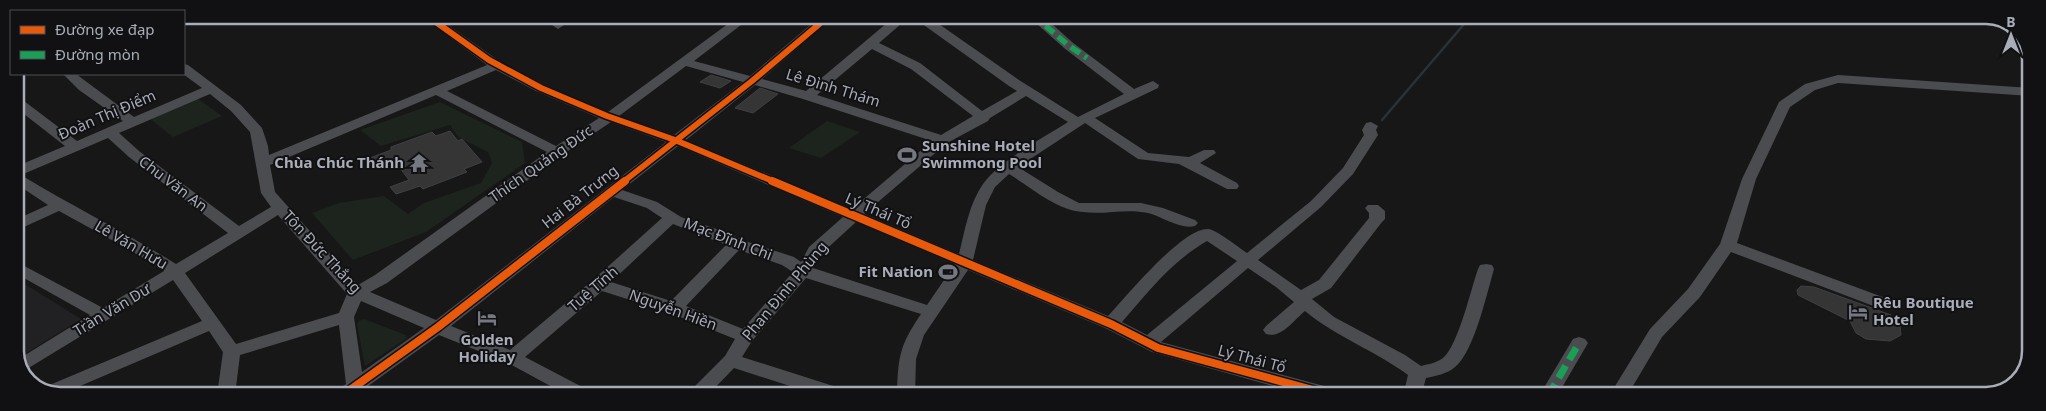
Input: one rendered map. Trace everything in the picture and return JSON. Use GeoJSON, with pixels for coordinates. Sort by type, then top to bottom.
{"type":"FeatureCollection","features":[{"type":"Feature","properties":{"kind":"street","name":"Lý Thái Tổ"},"geometry":{"type":"LineString","coordinates":[[439,24],[497,65],[562,99],[608,118],[674,140],[1111,324],[1147,344],[1302,387]]}},
{"type":"Feature","properties":{"kind":"street","name":"Thích Quảng Đức"},"geometry":{"type":"LineString","coordinates":[[356,293],[381,279],[557,152],[608,118],[736,24]]}},
{"type":"Feature","properties":{"kind":"street","name":"Hai Bà Trưng"},"geometry":{"type":"LineString","coordinates":[[359,387],[752,81],[819,24]]}},
{"type":"Feature","properties":{"kind":"street"},"geometry":{"type":"LineString","coordinates":[[808,96],[894,24]]}},
{"type":"Feature","properties":{"kind":"street"},"geometry":{"type":"LineString","coordinates":[[932,24],[1026,91],[1143,156],[1152,159],[1176,158],[1232,186]]}},
{"type":"Feature","properties":{"kind":"street"},"geometry":{"type":"LineString","coordinates":[[1044,24],[1132,94]]}},
{"type":"Feature","properties":{"kind":"street"},"geometry":{"type":"LineString","coordinates":[[871,44],[885,48],[909,62],[983,118]]}},
{"type":"Feature","properties":{"kind":"street","name":"Lê Đình Thám"},"geometry":{"type":"LineString","coordinates":[[684,62],[808,96],[942,140]]}},
{"type":"Feature","properties":{"kind":"street"},"geometry":{"type":"LineString","coordinates":[[262,163],[497,65]]}},
{"type":"Feature","properties":{"kind":"street","name":"Tôn Đức Thắng"},"geometry":{"type":"LineString","coordinates":[[185,69],[212,89],[257,131],[261,146],[262,173],[268,193],[356,293],[512,358],[567,387]]}},
{"type":"Feature","properties":{"kind":"street"},"geometry":{"type":"LineString","coordinates":[[70,75],[133,122]]}},
{"type":"Feature","properties":{"kind":"street"},"geometry":{"type":"LineString","coordinates":[[1623,387],[1656,333],[1694,293],[1728,244],[1749,179],[1784,105],[1810,87],[1838,80],[2022,91]]}},
{"type":"Feature","properties":{"kind":"street"},"geometry":{"type":"LineString","coordinates":[[906,387],[907,360],[916,334],[965,262],[979,205],[989,186],[1008,167],[1081,120],[1152,85]]}},
{"type":"Feature","properties":{"kind":"street","name":"Đoàn Thị Điểm"},"geometry":{"type":"LineString","coordinates":[[24,168],[212,89]]}},
{"type":"Feature","properties":{"kind":"street"},"geometry":{"type":"LineString","coordinates":[[436,90],[557,152]]}},
{"type":"Feature","properties":{"kind":"street","name":"Phan Đình Phùng"},"geometry":{"type":"LineString","coordinates":[[706,387],[731,360],[746,337],[803,271],[815,252],[853,216],[942,140],[983,118],[1026,91]]}},
{"type":"Feature","properties":{"kind":"street"},"geometry":{"type":"LineString","coordinates":[[24,107],[74,146]]}},
{"type":"Feature","properties":{"kind":"street"},"geometry":{"type":"LineString","coordinates":[[1147,344],[1316,204],[1348,171],[1372,135],[1369,130],[1372,126]]}},
{"type":"Feature","properties":{"kind":"street","name":"Chu Văn An"},"geometry":{"type":"LineString","coordinates":[[110,132],[134,154],[238,233]]}},
{"type":"Feature","properties":{"kind":"street"},"geometry":{"type":"LineString","coordinates":[[1189,163],[1209,153]]}},
{"type":"Feature","properties":{"kind":"street"},"geometry":{"type":"LineString","coordinates":[[1008,167],[1076,207],[1144,207],[1160,210],[1190,223]]}},
{"type":"Feature","properties":{"kind":"street","name":"Lê Văn Hưu"},"geometry":{"type":"LineString","coordinates":[[24,183],[59,205],[136,246],[175,271],[232,351]]}},
{"type":"Feature","properties":{"kind":"street","name":"Mạc Đĩnh Chi"},"geometry":{"type":"LineString","coordinates":[[611,191],[652,206],[672,217],[726,238],[736,244],[788,261],[803,271],[932,312]]}},
{"type":"Feature","properties":{"kind":"street"},"geometry":{"type":"LineString","coordinates":[[24,222],[59,205]]}},
{"type":"Feature","properties":{"kind":"street","name":"Trần Văn Dư"},"geometry":{"type":"LineString","coordinates":[[26,362],[281,208]]}},
{"type":"Feature","properties":{"kind":"street"},"geometry":{"type":"LineString","coordinates":[[1272,330],[1302,300],[1325,284],[1335,274],[1377,219],[1377,211],[1374,208]]}},
{"type":"Feature","properties":{"kind":"street","name":"Tuệ Tĩnh"},"geometry":{"type":"LineString","coordinates":[[512,358],[599,284],[672,217]]}},
{"type":"Feature","properties":{"kind":"street"},"geometry":{"type":"LineString","coordinates":[[1111,324],[1165,263],[1184,247],[1206,234],[1282,283],[1328,321],[1399,359],[1418,373],[1436,369],[1450,361],[1461,344],[1486,269]]}},
{"type":"Feature","properties":{"kind":"street"},"geometry":{"type":"LineString","coordinates":[[674,308],[736,244]]}},
{"type":"Feature","properties":{"kind":"street"},"geometry":{"type":"LineString","coordinates":[[1728,244],[1882,303]]}},
{"type":"Feature","properties":{"kind":"street"},"geometry":{"type":"LineString","coordinates":[[788,261],[815,252]]}},
{"type":"Feature","properties":{"kind":"street"},"geometry":{"type":"LineString","coordinates":[[24,271],[103,316]]}},
{"type":"Feature","properties":{"kind":"street","name":"Nguyễn Hiền"},"geometry":{"type":"LineString","coordinates":[[599,284],[674,308],[746,337]]}},
{"type":"Feature","properties":{"kind":"street"},"geometry":{"type":"LineString","coordinates":[[351,387],[346,317],[356,293]]}},
{"type":"Feature","properties":{"kind":"street"},"geometry":{"type":"LineString","coordinates":[[227,387],[232,351],[346,317]]}},
{"type":"Feature","properties":{"kind":"street"},"geometry":{"type":"LineString","coordinates":[[61,387],[212,323]]}},
{"type":"Feature","properties":{"kind":"street"},"geometry":{"type":"LineString","coordinates":[[1553,387],[1579,343]]}},
{"type":"Feature","properties":{"kind":"street"},"geometry":{"type":"LineString","coordinates":[[731,360],[794,387]]}},
{"type":"Feature","properties":{"kind":"street"},"geometry":{"type":"LineString","coordinates":[[1414,387],[1418,373]]}},
{"type":"Feature","properties":{"kind":"shaded area"},"geometry":{"type":"Polygon","coordinates":[[[197,98],[222,116],[173,137],[149,118],[197,98]]]}},
{"type":"Feature","properties":{"kind":"shaded area"},"geometry":{"type":"Polygon","coordinates":[[[440,102],[522,142],[525,163],[426,232],[353,260],[312,213],[339,203],[384,196],[408,214],[424,203],[481,183],[492,163],[488,152],[458,137],[450,125],[381,146],[360,130],[440,102]]]}},
{"type":"Feature","properties":{"kind":"shaded area"},"geometry":{"type":"Polygon","coordinates":[[[827,121],[860,132],[821,158],[789,148],[827,121]]]}},
{"type":"Feature","properties":{"kind":"shaded area"},"geometry":{"type":"Polygon","coordinates":[[[24,284],[81,319],[24,355],[24,284]]]}},
{"type":"Feature","properties":{"kind":"shaded area"},"geometry":{"type":"Polygon","coordinates":[[[364,319],[406,335],[407,338],[365,366],[357,324],[364,319]]]}},
{"type":"Feature","properties":{"kind":"building"},"geometry":{"type":"Polygon","coordinates":[[[711,75],[731,81],[720,88],[700,82],[711,75]]]}},
{"type":"Feature","properties":{"kind":"building"},"geometry":{"type":"Polygon","coordinates":[[[760,88],[778,94],[753,113],[735,108],[760,88]]]}},
{"type":"Feature","properties":{"kind":"building","name":"Chùa Chúc Thánh"},"geometry":{"type":"Polygon","coordinates":[[[450,131],[458,141],[462,139],[482,162],[464,169],[467,172],[423,189],[420,186],[396,194],[390,187],[409,180],[393,159],[375,165],[370,158],[391,150],[391,147],[432,132],[436,136],[450,131]]]}},
{"type":"Feature","properties":{"kind":"building","name":"Rêu Boutique Hotel"},"geometry":{"type":"Polygon","coordinates":[[[1801,286],[1814,287],[1891,315],[1900,325],[1901,335],[1890,341],[1866,339],[1856,333],[1850,321],[1798,295],[1797,290],[1801,286]]]}},
{"type":"Feature","properties":{"kind":"waterway"},"geometry":{"type":"LineString","coordinates":[[1382,120],[1464,24]]}},
{"type":"Feature","properties":{"kind":"marked path"},"geometry":{"type":"LineString","coordinates":[[1045,24],[1068,45],[1087,58]]}},
{"type":"Feature","properties":{"kind":"marked path"},"geometry":{"type":"LineString","coordinates":[[1553,387],[1579,343]]}},
{"type":"Feature","properties":{"kind":"cycle path"},"geometry":{"type":"LineString","coordinates":[[438,24],[498,66],[563,98],[675,140],[1111,324],[1158,348],[1302,387]]}},
{"type":"Feature","properties":{"kind":"cycle path"},"geometry":{"type":"LineString","coordinates":[[354,387],[438,327],[752,81],[819,24]]}},
{"type":"Feature","properties":{"kind":"place","name":"Sunshine Hotel Swimmong Pool"},"geometry":{"type":"Point","coordinates":[907,155]}},
{"type":"Feature","properties":{"kind":"place","name":"Chùa Chúc Thánh"},"geometry":{"type":"Point","coordinates":[419,163]}},
{"type":"Feature","properties":{"kind":"place","name":"Fit Nation"},"geometry":{"type":"Point","coordinates":[948,272]}},
{"type":"Feature","properties":{"kind":"place","name":"Rêu Boutique Hotel"},"geometry":{"type":"Point","coordinates":[1858,312]}},
{"type":"Feature","properties":{"kind":"place","name":"Golden Holiday"},"geometry":{"type":"Point","coordinates":[487,318]}}]}
